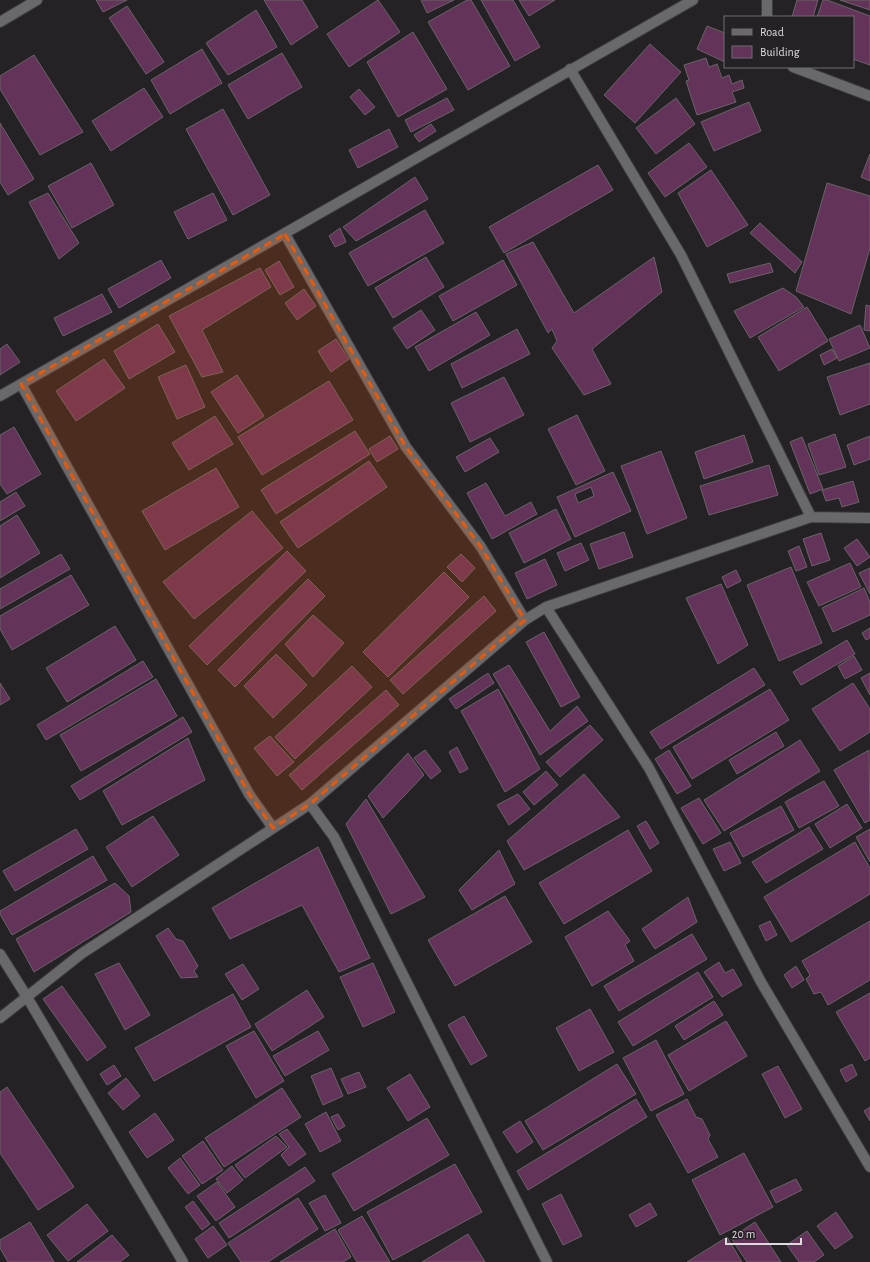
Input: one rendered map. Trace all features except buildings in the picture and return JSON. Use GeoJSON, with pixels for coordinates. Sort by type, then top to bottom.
{"type":"FeatureCollection","features":[{"type":"Feature","properties":{"kind":"street"},"geometry":{"type":"LineString","coordinates":[[0,22],[37,0]]}},
{"type":"Feature","properties":{"kind":"street"},"geometry":{"type":"LineString","coordinates":[[0,396],[693,0]]}},
{"type":"Feature","properties":{"kind":"street"},"geometry":{"type":"LineString","coordinates":[[767,0],[767,16]]}},
{"type":"Feature","properties":{"kind":"street"},"geometry":{"type":"LineString","coordinates":[[796,68],[870,96]]}},
{"type":"Feature","properties":{"kind":"street"},"geometry":{"type":"LineString","coordinates":[[570,69],[681,255],[811,517]]}},
{"type":"Feature","properties":{"kind":"street"},"geometry":{"type":"LineString","coordinates":[[284,234],[406,447],[481,547],[525,620]]}},
{"type":"Feature","properties":{"kind":"street"},"geometry":{"type":"LineString","coordinates":[[21,384],[249,794],[273,828]]}},
{"type":"Feature","properties":{"kind":"street"},"geometry":{"type":"LineString","coordinates":[[0,1018],[81,954],[310,804],[525,620],[546,608],[811,517],[870,518]]}},
{"type":"Feature","properties":{"kind":"street"},"geometry":{"type":"LineString","coordinates":[[546,608],[648,768],[761,982],[870,1167]]}},
{"type":"Feature","properties":{"kind":"street"},"geometry":{"type":"LineString","coordinates":[[310,804],[334,837],[547,1262]]}},
{"type":"Feature","properties":{"kind":"street"},"geometry":{"type":"LineString","coordinates":[[0,954],[27,997],[183,1262]]}},
{"type":"Feature","properties":{"kind":"highlighted area"},"geometry":{"type":"Polygon","coordinates":[[[285,234],[406,447],[481,547],[525,620],[310,804],[273,828],[249,794],[21,384],[285,234]]]}}]}
